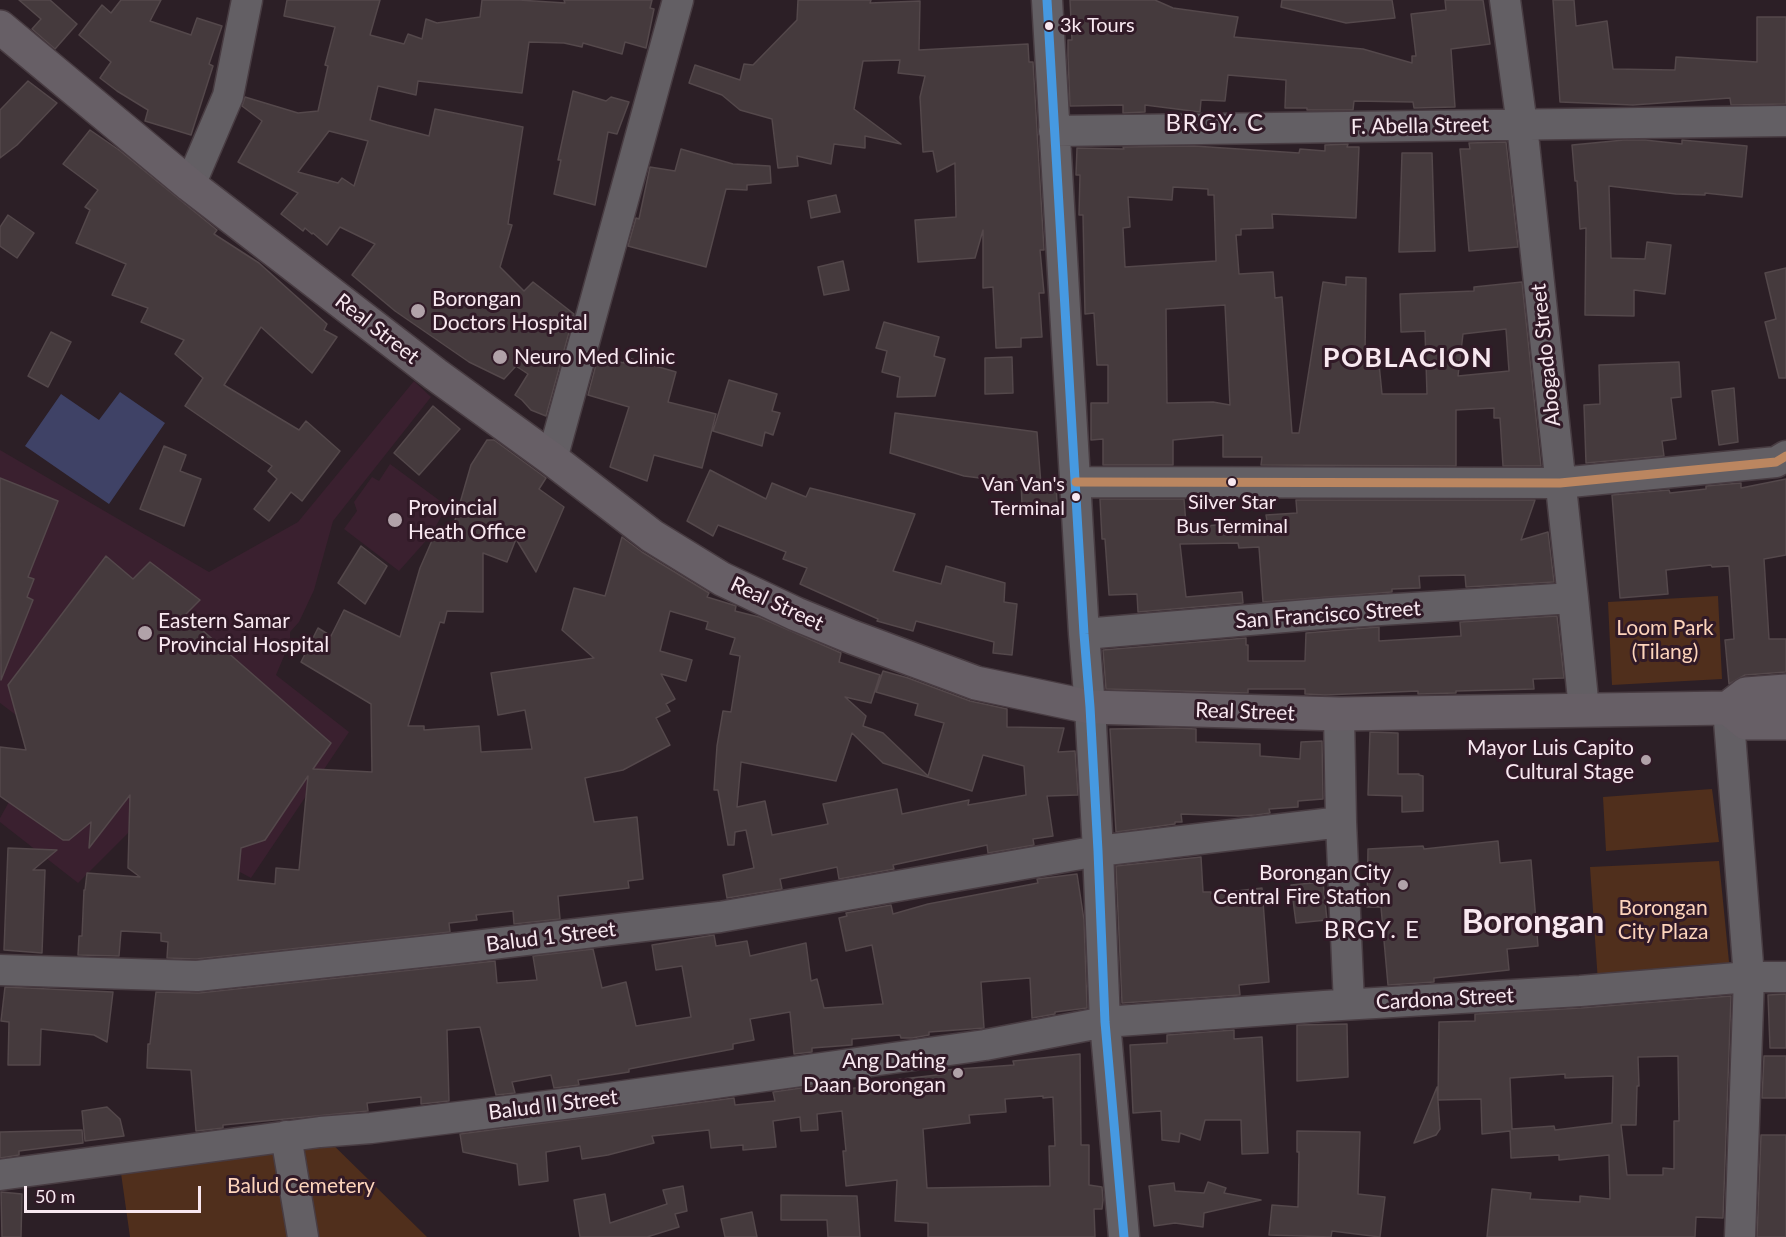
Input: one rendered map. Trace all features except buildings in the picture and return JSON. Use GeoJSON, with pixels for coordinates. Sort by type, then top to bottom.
{"type":"FeatureCollection","features":[{"type":"Feature","properties":{"kind":"main road","name":"Real Street"},"geometry":{"type":"LineString","coordinates":[[0,27],[190,185],[435,374],[552,459],[652,536],[722,579],[796,614],[852,637],[976,682],[1090,707],[1339,714],[1728,708],[1746,694],[1786,691]]}},
{"type":"Feature","properties":{"kind":"main road"},"geometry":{"type":"LineString","coordinates":[[1728,708],[1746,723],[1786,723]]}},
{"type":"Feature","properties":{"kind":"street"},"geometry":{"type":"LineString","coordinates":[[190,185],[228,96],[247,0]]}},
{"type":"Feature","properties":{"kind":"street"},"geometry":{"type":"LineString","coordinates":[[552,459],[678,0]]}},
{"type":"Feature","properties":{"kind":"street"},"geometry":{"type":"LineString","coordinates":[[1047,0],[1090,707],[1105,1022],[1124,1237]]}},
{"type":"Feature","properties":{"kind":"street","name":"Abogado Street"},"geometry":{"type":"LineString","coordinates":[[1505,0],[1522,125],[1584,710]]}},
{"type":"Feature","properties":{"kind":"street","name":"F. Abella Street"},"geometry":{"type":"LineString","coordinates":[[1054,131],[1786,121]]}},
{"type":"Feature","properties":{"kind":"street"},"geometry":{"type":"LineString","coordinates":[[1076,482],[1560,483],[1776,462],[1786,456]]}},
{"type":"Feature","properties":{"kind":"street","name":"San Francisco Street"},"geometry":{"type":"LineString","coordinates":[[1084,634],[1332,613],[1573,598]]}},
{"type":"Feature","properties":{"kind":"street"},"geometry":{"type":"LineString","coordinates":[[1728,708],[1749,977],[1740,1237]]}},
{"type":"Feature","properties":{"kind":"street"},"geometry":{"type":"LineString","coordinates":[[1339,714],[1349,1004]]}},
{"type":"Feature","properties":{"kind":"street","name":"Balud 1 Street"},"geometry":{"type":"LineString","coordinates":[[0,970],[197,976],[446,950],[720,917],[1098,851],[1341,822]]}},
{"type":"Feature","properties":{"kind":"street","name":"Cardona Street"},"geometry":{"type":"LineString","coordinates":[[1105,1022],[1349,1004],[1580,991],[1749,977],[1786,977]]}},
{"type":"Feature","properties":{"kind":"street","name":"Balud II Street"},"geometry":{"type":"LineString","coordinates":[[0,1175],[286,1136],[595,1100],[985,1045],[1105,1022]]}},
{"type":"Feature","properties":{"kind":"street"},"geometry":{"type":"LineString","coordinates":[[286,1136],[303,1237]]}},
{"type":"Feature","properties":{"kind":"shaded area","name":"Eastern Samar Provincial Hospital"},"geometry":{"type":"Polygon","coordinates":[[[414,381],[431,397],[333,521],[314,590],[299,622],[290,632],[290,642],[276,675],[349,732],[251,878],[142,819],[78,883],[0,822],[0,818],[45,737],[0,703],[0,663],[12,639],[0,634],[0,450],[209,572],[298,522],[414,381]]]}},
{"type":"Feature","properties":{"kind":"shaded area","name":"Provincial Heath Office"},"geometry":{"type":"Polygon","coordinates":[[[390,464],[447,506],[431,535],[399,571],[344,529],[357,511],[354,502],[372,477],[379,481],[390,464]]]}},
{"type":"Feature","properties":{"kind":"green space","name":"Loom Park (Tilang)"},"geometry":{"type":"Polygon","coordinates":[[[1718,596],[1722,679],[1612,685],[1608,602],[1718,596]]]}},
{"type":"Feature","properties":{"kind":"green space"},"geometry":{"type":"Polygon","coordinates":[[[1712,789],[1719,842],[1606,851],[1603,797],[1712,789]]]}},
{"type":"Feature","properties":{"kind":"green space","name":"Borongan City Plaza"},"geometry":{"type":"Polygon","coordinates":[[[1719,861],[1730,972],[1598,982],[1590,867],[1719,861]]]}},
{"type":"Feature","properties":{"kind":"green space","name":"Balud Cemetery"},"geometry":{"type":"Polygon","coordinates":[[[320,1132],[427,1237],[130,1237],[119,1159],[320,1132]]]}},
{"type":"Feature","properties":{"kind":"water"},"geometry":{"type":"Polygon","coordinates":[[[120,392],[165,423],[109,504],[25,446],[61,394],[99,420],[120,392]]]}},
{"type":"Feature","properties":{"kind":"transit line"},"geometry":{"type":"LineString","coordinates":[[1047,0],[1090,707],[1105,1022],[1124,1237]]}},
{"type":"Feature","properties":{"kind":"transit line"},"geometry":{"type":"LineString","coordinates":[[1076,482],[1560,483],[1776,462],[1786,456]]}},
{"type":"Feature","properties":{"kind":"place","name":"3k Tours"},"geometry":{"type":"Point","coordinates":[1049,26]}},
{"type":"Feature","properties":{"kind":"place","name":"Borongan Doctors Hospital"},"geometry":{"type":"Point","coordinates":[418,311]}},
{"type":"Feature","properties":{"kind":"place","name":"Neuro Med Clinic"},"geometry":{"type":"Point","coordinates":[500,357]}},
{"type":"Feature","properties":{"kind":"place","name":"Silver Star Bus Terminal"},"geometry":{"type":"Point","coordinates":[1232,482]}},
{"type":"Feature","properties":{"kind":"place","name":"Van Van's Terminal"},"geometry":{"type":"Point","coordinates":[1076,497]}},
{"type":"Feature","properties":{"kind":"place","name":"Provincial Heath Office"},"geometry":{"type":"Point","coordinates":[395,520]}},
{"type":"Feature","properties":{"kind":"place","name":"Eastern Samar Provincial Hospital"},"geometry":{"type":"Point","coordinates":[145,633]}},
{"type":"Feature","properties":{"kind":"place","name":"Mayor Luis Capito Cultural Stage"},"geometry":{"type":"Point","coordinates":[1646,760]}},
{"type":"Feature","properties":{"kind":"place","name":"Borongan City Central Fire Station"},"geometry":{"type":"Point","coordinates":[1403,885]}},
{"type":"Feature","properties":{"kind":"place","name":"Ang Dating Daan Borongan"},"geometry":{"type":"Point","coordinates":[958,1073]}},
{"type":"Feature","properties":{"kind":"district","name":"BRGY. C"},"geometry":{"type":"Point","coordinates":[1215,123]}},
{"type":"Feature","properties":{"kind":"district","name":"POBLACION"},"geometry":{"type":"Point","coordinates":[1408,358]}},
{"type":"Feature","properties":{"kind":"district","name":"Borongan"},"geometry":{"type":"Point","coordinates":[1533,922]}},
{"type":"Feature","properties":{"kind":"district","name":"BRGY. E"},"geometry":{"type":"Point","coordinates":[1372,930]}}]}
